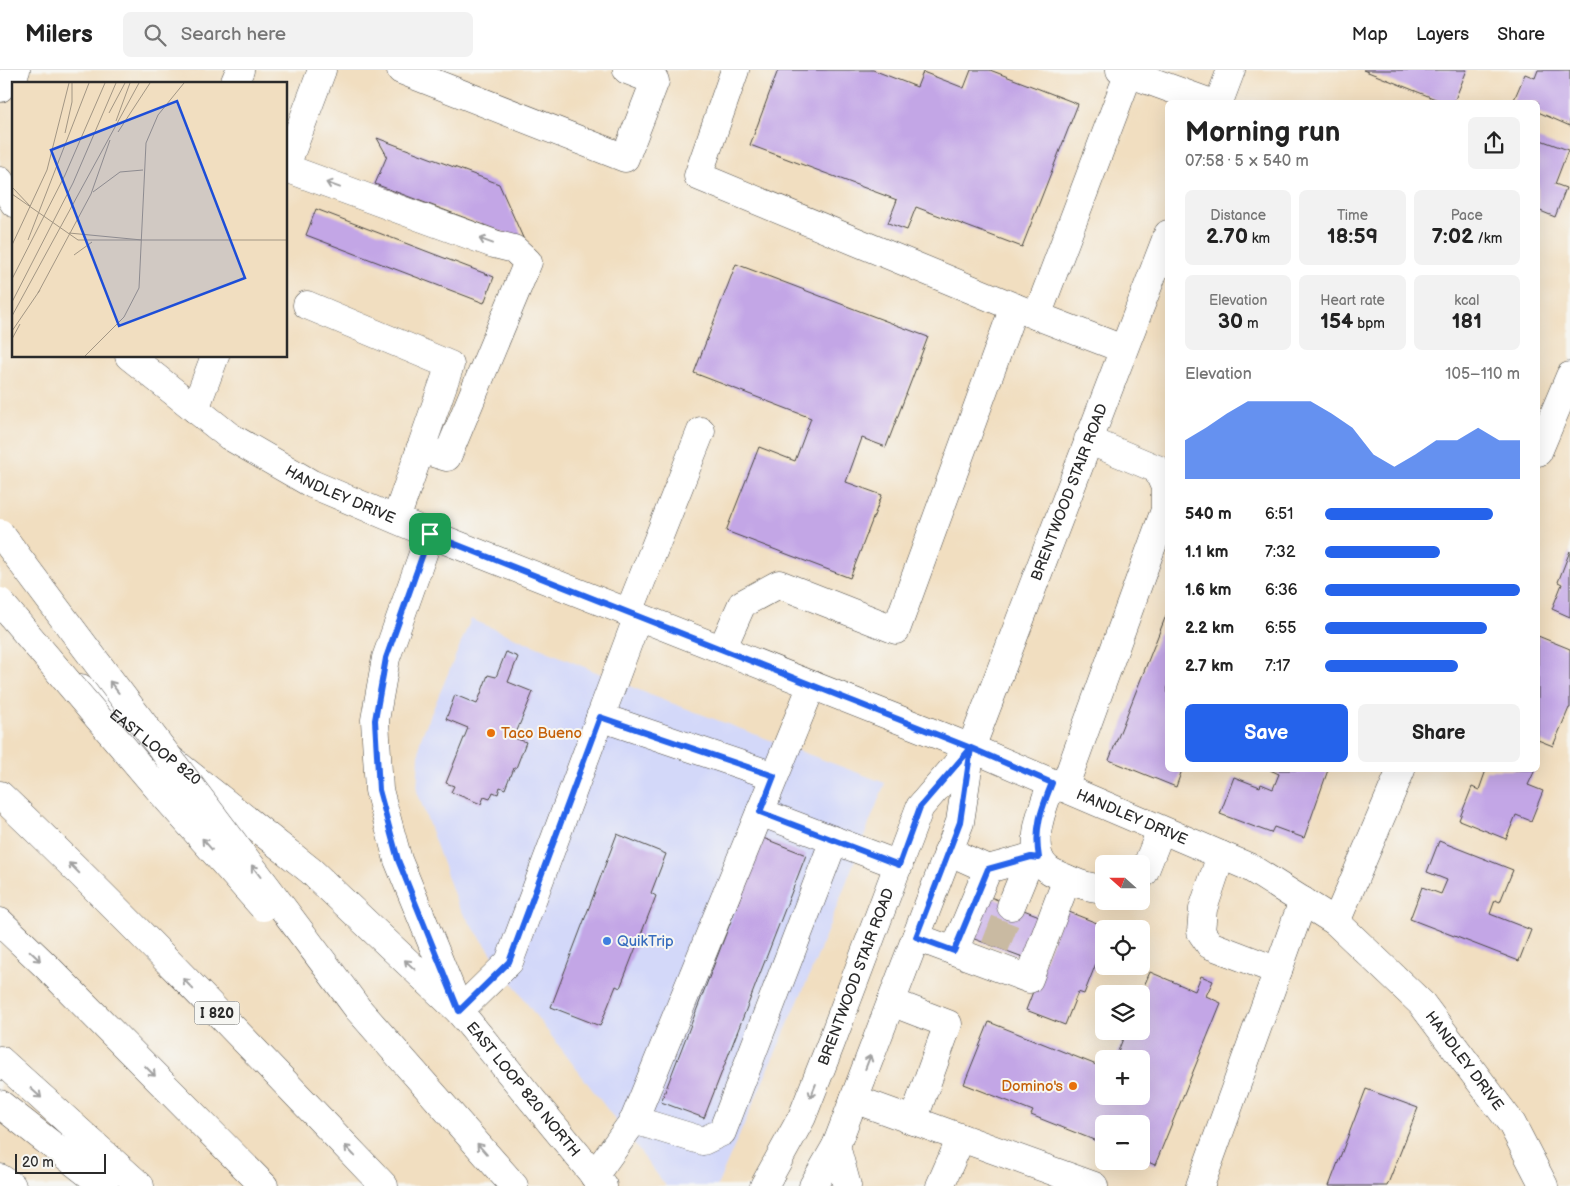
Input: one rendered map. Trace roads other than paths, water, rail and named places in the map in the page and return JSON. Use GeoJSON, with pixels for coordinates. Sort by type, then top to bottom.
{"type":"FeatureCollection","features":[{"type":"Feature","properties":{"kind":"main road"},"geometry":{"type":"LineString","coordinates":[[235,82],[240,70]]}},
{"type":"Feature","properties":{"kind":"main road"},"geometry":{"type":"LineString","coordinates":[[288,162],[322,70]]}},
{"type":"Feature","properties":{"kind":"main road"},"geometry":{"type":"LineString","coordinates":[[401,70],[625,158],[655,81],[627,70]]}},
{"type":"Feature","properties":{"kind":"main road"},"geometry":{"type":"LineString","coordinates":[[735,70],[698,176],[1025,311],[1124,349]]}},
{"type":"Feature","properties":{"kind":"main road"},"geometry":{"type":"LineString","coordinates":[[1220,100],[1231,70]]}},
{"type":"Feature","properties":{"kind":"main road"},"geometry":{"type":"LineString","coordinates":[[722,649],[742,604],[779,584],[896,630],[1025,311],[1126,71],[1203,100]]}},
{"type":"Feature","properties":{"kind":"main road"},"geometry":{"type":"LineString","coordinates":[[288,168],[494,244],[514,249],[528,262],[447,457],[420,449]]}},
{"type":"Feature","properties":{"kind":"main road"},"geometry":{"type":"LineString","coordinates":[[0,181],[12,200]]}},
{"type":"Feature","properties":{"kind":"main road","name":"BRENTWOOD STAIR ROAD"},"geometry":{"type":"LineString","coordinates":[[813,1186],[836,1146],[960,822],[971,748],[1165,242]]}},
{"type":"Feature","properties":{"kind":"main road"},"geometry":{"type":"LineString","coordinates":[[307,305],[450,365],[396,519]]}},
{"type":"Feature","properties":{"kind":"main road","name":"HANDLEY DRIVE"},"geometry":{"type":"LineString","coordinates":[[131,358],[229,436],[312,484],[430,534],[971,748],[1249,867],[1336,922],[1422,1004],[1512,1124],[1544,1186]]}},
{"type":"Feature","properties":{"kind":"main road"},"geometry":{"type":"LineString","coordinates":[[195,410],[214,358]]}},
{"type":"Feature","properties":{"kind":"main road"},"geometry":{"type":"LineString","coordinates":[[1540,447],[1570,376]]}},
{"type":"Feature","properties":{"kind":"main road"},"geometry":{"type":"LineString","coordinates":[[430,534],[386,658],[375,720],[379,790],[398,860],[459,1011],[509,962],[600,717],[633,614],[701,431]]}},
{"type":"Feature","properties":{"kind":"main road"},"geometry":{"type":"LineString","coordinates":[[1011,906],[1035,857],[1042,809],[1058,785],[1164,510],[1165,487],[1157,469],[1088,440]]}},
{"type":"Feature","properties":{"kind":"main road"},"geometry":{"type":"LineString","coordinates":[[0,533],[88,653],[232,840],[358,1009]]}},
{"type":"Feature","properties":{"kind":"main road"},"geometry":{"type":"LineString","coordinates":[[0,602],[256,900],[358,1009],[514,1186]]}},
{"type":"Feature","properties":{"kind":"main road","name":"EAST LOOP 820"},"geometry":{"type":"LineString","coordinates":[[0,624],[311,871]]}},
{"type":"Feature","properties":{"kind":"main road"},"geometry":{"type":"LineString","coordinates":[[599,1181],[634,1120],[812,685]]}},
{"type":"Feature","properties":{"kind":"main road"},"geometry":{"type":"LineString","coordinates":[[600,717],[774,776]]}},
{"type":"Feature","properties":{"kind":"main road","name":"BRENTWOOD STAIR ROAD"},"geometry":{"type":"LineString","coordinates":[[764,1186],[802,1117],[920,807],[971,748]]}},
{"type":"Feature","properties":{"kind":"main road"},"geometry":{"type":"LineString","coordinates":[[1336,922],[1400,772]]}},
{"type":"Feature","properties":{"kind":"main road"},"geometry":{"type":"LineString","coordinates":[[0,780],[48,842]]}},
{"type":"Feature","properties":{"kind":"main road","name":"I 820"},"geometry":{"type":"LineString","coordinates":[[0,795],[384,1186]]}},
{"type":"Feature","properties":{"kind":"main road"},"geometry":{"type":"LineString","coordinates":[[760,812],[899,865]]}},
{"type":"Feature","properties":{"kind":"main road"},"geometry":{"type":"LineString","coordinates":[[1150,858],[1161,830]]}},
{"type":"Feature","properties":{"kind":"main road"},"geometry":{"type":"LineString","coordinates":[[634,1120],[703,1141],[722,1132],[834,840]]}},
{"type":"Feature","properties":{"kind":"main road"},"geometry":{"type":"LineString","coordinates":[[948,851],[988,869],[1035,857]]}},
{"type":"Feature","properties":{"kind":"main road"},"geometry":{"type":"LineString","coordinates":[[1221,855],[1203,909],[1201,932],[1210,945],[1278,971]]}},
{"type":"Feature","properties":{"kind":"main road"},"geometry":{"type":"LineString","coordinates":[[1035,857],[1048,870],[1085,887],[1095,888]]}},
{"type":"Feature","properties":{"kind":"main road"},"geometry":{"type":"LineString","coordinates":[[954,951],[988,869]]}},
{"type":"Feature","properties":{"kind":"main road","name":"EAST LOOP 820 NORTH"},"geometry":{"type":"LineString","coordinates":[[311,871],[459,1011],[599,1181]]}},
{"type":"Feature","properties":{"kind":"main road"},"geometry":{"type":"LineString","coordinates":[[916,937],[954,951],[991,955],[1028,979],[1067,879]]}},
{"type":"Feature","properties":{"kind":"main road"},"geometry":{"type":"LineString","coordinates":[[1200,1186],[1303,901]]}},
{"type":"Feature","properties":{"kind":"main road"},"geometry":{"type":"LineString","coordinates":[[0,922],[264,1186]]}},
{"type":"Feature","properties":{"kind":"main road"},"geometry":{"type":"LineString","coordinates":[[891,1002],[948,1024],[913,1121]]}},
{"type":"Feature","properties":{"kind":"main road"},"geometry":{"type":"LineString","coordinates":[[0,1060],[140,1186]]}},
{"type":"Feature","properties":{"kind":"main road"},"geometry":{"type":"LineString","coordinates":[[854,1099],[960,1138],[1034,1176],[1094,1186]]}},
{"type":"Feature","properties":{"kind":"main road"},"geometry":{"type":"LineString","coordinates":[[0,1104],[104,1186]]}},
{"type":"Feature","properties":{"kind":"main road"},"geometry":{"type":"LineString","coordinates":[[940,1186],[960,1138]]}},
{"type":"Feature","properties":{"kind":"main road"},"geometry":{"type":"LineString","coordinates":[[836,1146],[846,1186]]}},
{"type":"Feature","properties":{"kind":"main road"},"geometry":{"type":"LineString","coordinates":[[0,1178],[12,1186]]}},
{"type":"Feature","properties":{"kind":"tunnel"},"geometry":{"type":"LineString","coordinates":[[995,947],[1011,906]]}},
{"type":"Feature","properties":{"kind":"place","name":"Taco Bueno"},"geometry":{"type":"Point","coordinates":[491,733]}},
{"type":"Feature","properties":{"kind":"place","name":"QuikTrip"},"geometry":{"type":"Point","coordinates":[607,941]}},
{"type":"Feature","properties":{"kind":"place","name":"Domino's"},"geometry":{"type":"Point","coordinates":[1073,1086]}}]}
